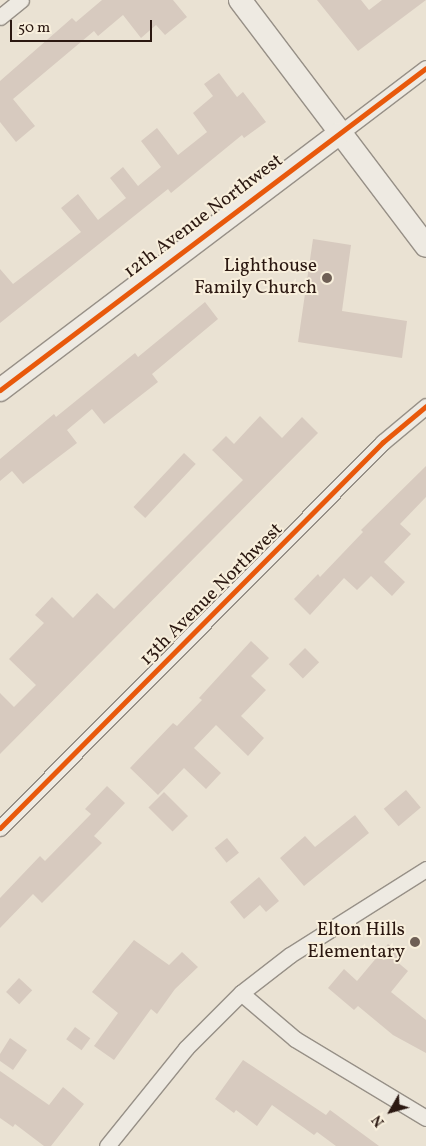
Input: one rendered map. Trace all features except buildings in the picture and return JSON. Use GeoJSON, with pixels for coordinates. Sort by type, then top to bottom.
{"type":"FeatureCollection","features":[{"type":"Feature","properties":{"kind":"street"},"geometry":{"type":"LineString","coordinates":[[0,17],[21,0]]}},
{"type":"Feature","properties":{"kind":"street"},"geometry":{"type":"LineString","coordinates":[[240,0],[339,134],[426,246]]}},
{"type":"Feature","properties":{"kind":"street","name":"12th Avenue Northwest"},"geometry":{"type":"LineString","coordinates":[[0,390],[426,68]]}},
{"type":"Feature","properties":{"kind":"street","name":"13th Avenue Northwest"},"geometry":{"type":"LineString","coordinates":[[0,828],[384,442],[426,406]]}},
{"type":"Feature","properties":{"kind":"street"},"geometry":{"type":"LineString","coordinates":[[107,1146],[186,1048],[241,993],[297,951],[426,869]]}},
{"type":"Feature","properties":{"kind":"street"},"geometry":{"type":"LineString","coordinates":[[241,993],[294,1039],[426,1118]]}},
{"type":"Feature","properties":{"kind":"cycle path"},"geometry":{"type":"LineString","coordinates":[[0,390],[426,68]]}},
{"type":"Feature","properties":{"kind":"cycle path"},"geometry":{"type":"LineString","coordinates":[[0,828],[383,442],[426,406]]}},
{"type":"Feature","properties":{"kind":"place","name":"Lighthouse Family Church"},"geometry":{"type":"Point","coordinates":[327,278]}},
{"type":"Feature","properties":{"kind":"place","name":"Elton Hills Elementary"},"geometry":{"type":"Point","coordinates":[415,942]}}]}
